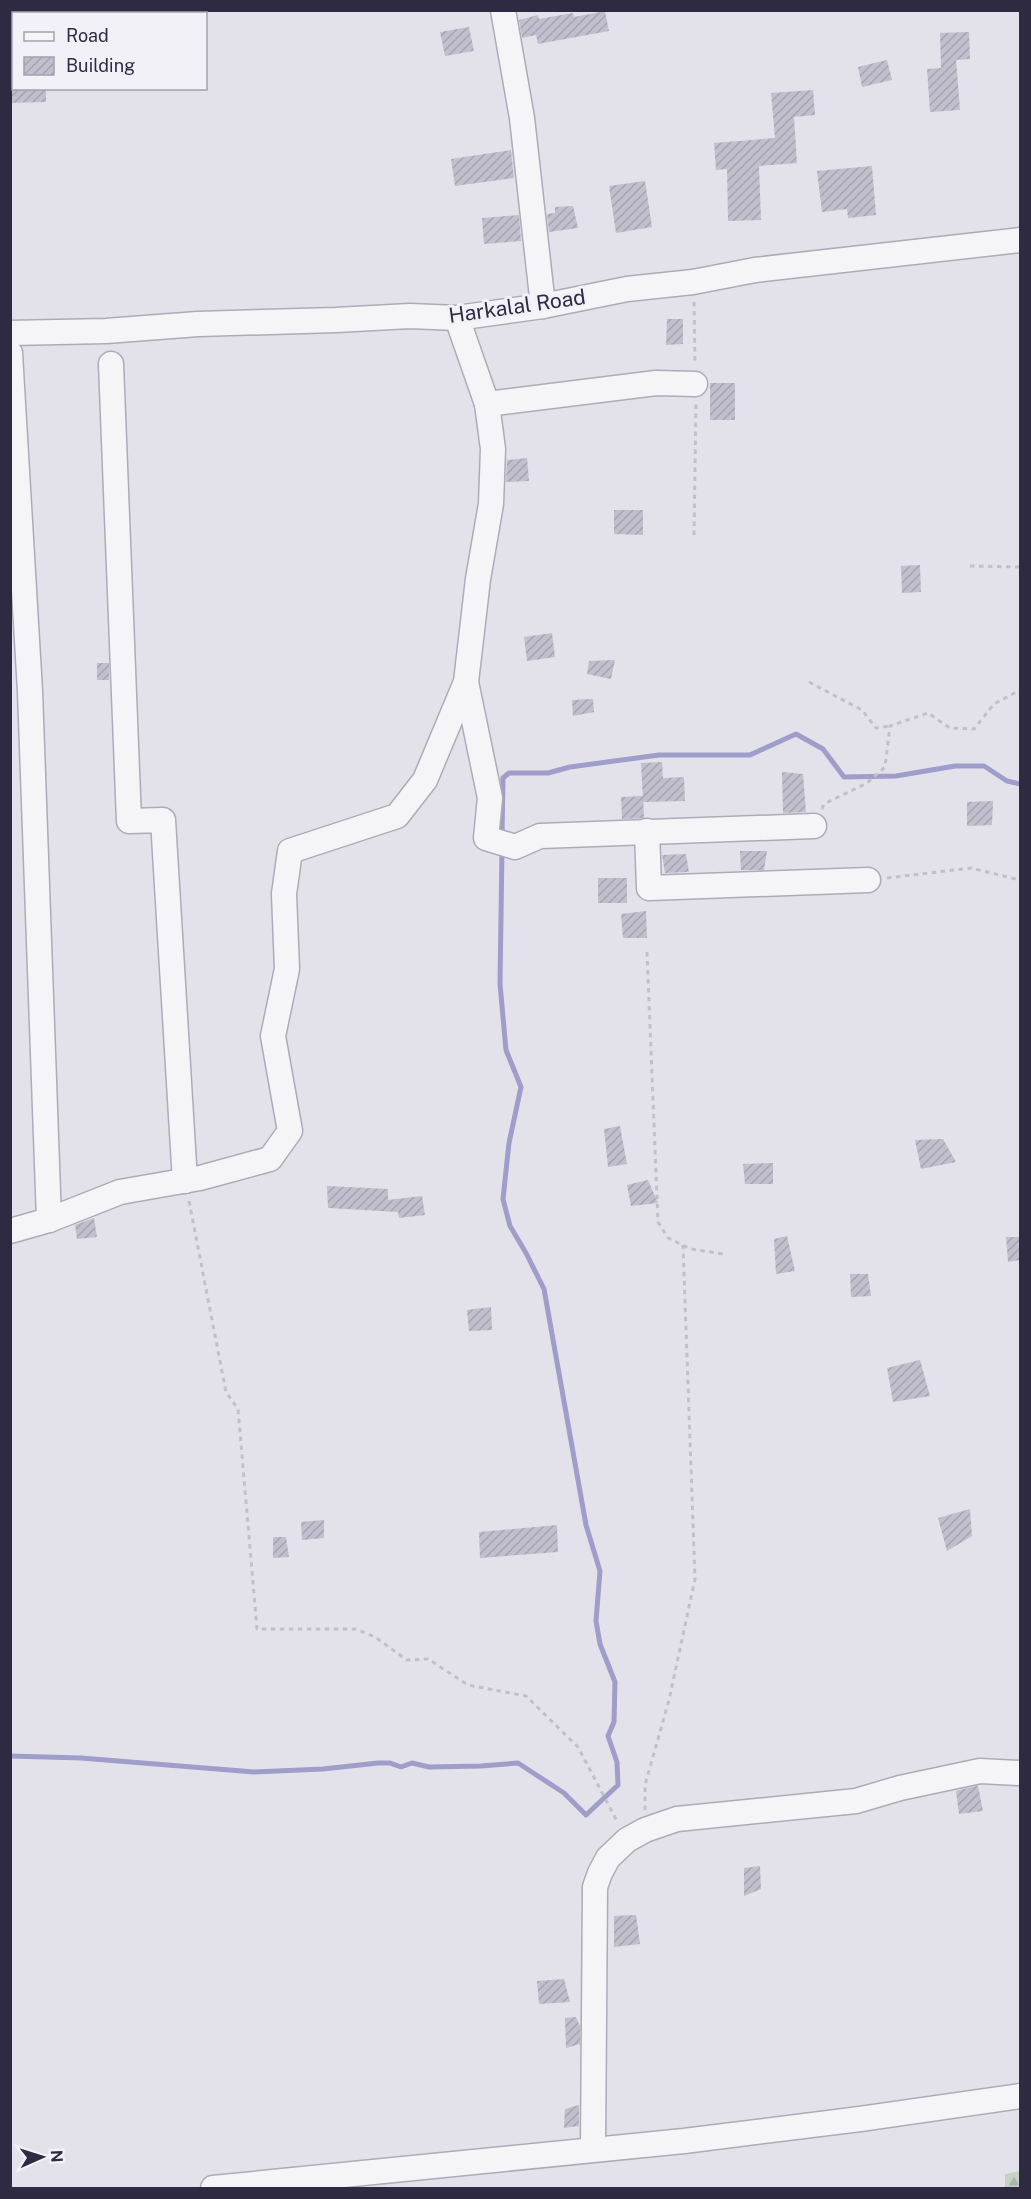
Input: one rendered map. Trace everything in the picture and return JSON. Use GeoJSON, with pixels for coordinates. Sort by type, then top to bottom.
{"type":"FeatureCollection","features":[{"type":"Feature","properties":{"kind":"street"},"geometry":{"type":"LineString","coordinates":[[503,10],[522,118],[543,306]]}},
{"type":"Feature","properties":{"kind":"street","name":"Harkalal Road"},"geometry":{"type":"LineString","coordinates":[[10,333],[106,331],[198,324],[410,316],[457,318],[543,306],[627,289],[693,282],[755,270],[1020,240]]}},
{"type":"Feature","properties":{"kind":"street"},"geometry":{"type":"LineString","coordinates":[[10,1231],[49,1220],[120,1192],[185,1181],[270,1159],[290,1131],[273,1036],[287,969],[284,894],[290,851],[397,816],[425,780],[466,682],[478,579],[491,504],[494,449],[487,404],[457,318]]}},
{"type":"Feature","properties":{"kind":"street"},"geometry":{"type":"LineString","coordinates":[[10,353],[30,691],[49,1220]]}},
{"type":"Feature","properties":{"kind":"street"},"geometry":{"type":"LineString","coordinates":[[111,364],[129,821],[164,820],[185,1181]]}},
{"type":"Feature","properties":{"kind":"street"},"geometry":{"type":"LineString","coordinates":[[487,404],[656,382],[696,384]]}},
{"type":"Feature","properties":{"kind":"street"},"geometry":{"type":"LineString","coordinates":[[466,682],[490,798],[486,838],[515,847],[540,836],[814,826]]}},
{"type":"Feature","properties":{"kind":"street"},"geometry":{"type":"LineString","coordinates":[[647,831],[649,888],[868,880]]}},
{"type":"Feature","properties":{"kind":"street"},"geometry":{"type":"LineString","coordinates":[[593,2150],[596,1887],[608,1858],[636,1835],[677,1819],[856,1801],[900,1788],[980,1771],[1020,1773]]}},
{"type":"Feature","properties":{"kind":"street"},"geometry":{"type":"LineString","coordinates":[[213,2188],[684,2141],[860,2120],[1020,2096]]}},
{"type":"Feature","properties":{"kind":"path"},"geometry":{"type":"LineString","coordinates":[[693,282],[696,384],[694,535]]}},
{"type":"Feature","properties":{"kind":"path"},"geometry":{"type":"LineString","coordinates":[[970,566],[1020,567]]}},
{"type":"Feature","properties":{"kind":"path"},"geometry":{"type":"LineString","coordinates":[[809,682],[862,710],[876,728],[890,726],[927,713],[950,728],[974,729],[994,704],[1020,690]]}},
{"type":"Feature","properties":{"kind":"path"},"geometry":{"type":"LineString","coordinates":[[814,826],[824,804],[867,783],[885,766],[890,726]]}},
{"type":"Feature","properties":{"kind":"path"},"geometry":{"type":"LineString","coordinates":[[868,880],[971,868],[1020,880]]}},
{"type":"Feature","properties":{"kind":"path"},"geometry":{"type":"LineString","coordinates":[[647,952],[658,1222],[668,1238],[691,1249],[723,1254]]}},
{"type":"Feature","properties":{"kind":"path"},"geometry":{"type":"LineString","coordinates":[[185,1181],[226,1392],[238,1409],[257,1629],[356,1629],[375,1637],[407,1660],[428,1659],[468,1685],[526,1696],[578,1747],[636,1835]]}},
{"type":"Feature","properties":{"kind":"path"},"geometry":{"type":"LineString","coordinates":[[636,1835],[645,1785],[669,1700],[696,1579],[683,1245]]}},
{"type":"Feature","properties":{"kind":"green space"},"geometry":{"type":"Polygon","coordinates":[[[1020,2171],[1020,2188],[1005,2188],[1005,2174],[1020,2171]]]}},
{"type":"Feature","properties":{"kind":"building"},"geometry":{"type":"Polygon","coordinates":[[[605,11],[609,31],[538,44],[536,35],[522,38],[519,20],[538,15],[539,19],[573,13],[574,17],[605,11]]]}},
{"type":"Feature","properties":{"kind":"building"},"geometry":{"type":"Polygon","coordinates":[[[469,27],[474,51],[445,56],[440,32],[469,27]]]}},
{"type":"Feature","properties":{"kind":"building"},"geometry":{"type":"Polygon","coordinates":[[[969,32],[970,59],[956,60],[960,110],[930,112],[927,69],[941,68],[940,33],[969,32]]]}},
{"type":"Feature","properties":{"kind":"building"},"geometry":{"type":"Polygon","coordinates":[[[887,60],[892,80],[862,87],[858,67],[887,60]]]}},
{"type":"Feature","properties":{"kind":"building"},"geometry":{"type":"Polygon","coordinates":[[[10,88],[12,90],[46,90],[46,102],[10,103],[10,88]]]}},
{"type":"Feature","properties":{"kind":"building"},"geometry":{"type":"Polygon","coordinates":[[[813,90],[815,115],[794,117],[797,163],[759,166],[761,220],[728,221],[727,169],[716,170],[714,143],[775,138],[771,93],[813,90]]]}},
{"type":"Feature","properties":{"kind":"building"},"geometry":{"type":"Polygon","coordinates":[[[511,150],[514,178],[455,186],[451,159],[511,150]]]}},
{"type":"Feature","properties":{"kind":"building"},"geometry":{"type":"Polygon","coordinates":[[[872,166],[876,215],[848,218],[847,209],[822,212],[817,171],[872,166]]]}},
{"type":"Feature","properties":{"kind":"building"},"geometry":{"type":"Polygon","coordinates":[[[645,181],[652,227],[616,233],[609,186],[645,181]]]}},
{"type":"Feature","properties":{"kind":"building"},"geometry":{"type":"Polygon","coordinates":[[[573,206],[578,228],[549,232],[547,214],[555,213],[555,207],[573,206]]]}},
{"type":"Feature","properties":{"kind":"building"},"geometry":{"type":"Polygon","coordinates":[[[519,215],[521,241],[484,244],[482,218],[519,215]]]}},
{"type":"Feature","properties":{"kind":"building"},"geometry":{"type":"Polygon","coordinates":[[[667,319],[683,319],[683,344],[666,345],[667,319]]]}},
{"type":"Feature","properties":{"kind":"building"},"geometry":{"type":"Polygon","coordinates":[[[710,383],[735,383],[735,420],[710,420],[710,383]]]}},
{"type":"Feature","properties":{"kind":"building"},"geometry":{"type":"Polygon","coordinates":[[[527,458],[529,481],[506,482],[507,460],[527,458]]]}},
{"type":"Feature","properties":{"kind":"building"},"geometry":{"type":"Polygon","coordinates":[[[614,510],[643,510],[643,535],[614,534],[614,510]]]}},
{"type":"Feature","properties":{"kind":"building"},"geometry":{"type":"Polygon","coordinates":[[[920,565],[921,592],[902,593],[901,566],[920,565]]]}},
{"type":"Feature","properties":{"kind":"building"},"geometry":{"type":"Polygon","coordinates":[[[552,633],[555,657],[527,661],[524,637],[552,633]]]}},
{"type":"Feature","properties":{"kind":"building"},"geometry":{"type":"Polygon","coordinates":[[[615,660],[611,679],[587,674],[589,661],[615,660]]]}},
{"type":"Feature","properties":{"kind":"building"},"geometry":{"type":"Polygon","coordinates":[[[97,663],[109,663],[109,680],[97,680],[97,663]]]}},
{"type":"Feature","properties":{"kind":"building"},"geometry":{"type":"Polygon","coordinates":[[[593,699],[594,712],[573,716],[572,700],[593,699]]]}},
{"type":"Feature","properties":{"kind":"building"},"geometry":{"type":"Polygon","coordinates":[[[662,762],[663,778],[684,777],[685,801],[643,802],[641,763],[662,762]]]}},
{"type":"Feature","properties":{"kind":"building"},"geometry":{"type":"Polygon","coordinates":[[[782,772],[803,774],[806,812],[783,813],[782,772]]]}},
{"type":"Feature","properties":{"kind":"building"},"geometry":{"type":"Polygon","coordinates":[[[643,796],[644,818],[622,819],[621,797],[643,796]]]}},
{"type":"Feature","properties":{"kind":"building"},"geometry":{"type":"Polygon","coordinates":[[[993,801],[992,825],[967,826],[967,802],[993,801]]]}},
{"type":"Feature","properties":{"kind":"building"},"geometry":{"type":"Polygon","coordinates":[[[740,851],[767,851],[764,870],[741,870],[740,851]]]}},
{"type":"Feature","properties":{"kind":"building"},"geometry":{"type":"Polygon","coordinates":[[[686,854],[689,872],[665,873],[662,855],[686,854]]]}},
{"type":"Feature","properties":{"kind":"building"},"geometry":{"type":"Polygon","coordinates":[[[598,878],[627,878],[627,903],[598,903],[598,878]]]}},
{"type":"Feature","properties":{"kind":"building"},"geometry":{"type":"Polygon","coordinates":[[[646,911],[647,938],[623,938],[621,914],[646,911]]]}},
{"type":"Feature","properties":{"kind":"building"},"geometry":{"type":"Polygon","coordinates":[[[620,1126],[627,1164],[608,1167],[604,1129],[620,1126]]]}},
{"type":"Feature","properties":{"kind":"building"},"geometry":{"type":"Polygon","coordinates":[[[943,1139],[956,1162],[921,1169],[915,1140],[943,1139]]]}},
{"type":"Feature","properties":{"kind":"building"},"geometry":{"type":"Polygon","coordinates":[[[773,1163],[773,1184],[745,1184],[743,1164],[773,1163]]]}},
{"type":"Feature","properties":{"kind":"building"},"geometry":{"type":"Polygon","coordinates":[[[648,1180],[658,1203],[631,1206],[627,1185],[648,1180]]]}},
{"type":"Feature","properties":{"kind":"building"},"geometry":{"type":"Polygon","coordinates":[[[327,1186],[388,1189],[388,1200],[422,1196],[425,1215],[399,1218],[398,1212],[328,1208],[327,1186]]]}},
{"type":"Feature","properties":{"kind":"building"},"geometry":{"type":"Polygon","coordinates":[[[94,1218],[97,1237],[77,1239],[75,1225],[94,1218]]]}},
{"type":"Feature","properties":{"kind":"building"},"geometry":{"type":"Polygon","coordinates":[[[787,1236],[795,1271],[776,1274],[774,1239],[787,1236]]]}},
{"type":"Feature","properties":{"kind":"building"},"geometry":{"type":"Polygon","coordinates":[[[1006,1237],[1020,1237],[1020,1260],[1008,1262],[1006,1237]]]}},
{"type":"Feature","properties":{"kind":"building"},"geometry":{"type":"Polygon","coordinates":[[[850,1274],[868,1274],[871,1296],[851,1297],[850,1274]]]}},
{"type":"Feature","properties":{"kind":"building"},"geometry":{"type":"Polygon","coordinates":[[[491,1307],[492,1330],[469,1331],[467,1310],[491,1307]]]}},
{"type":"Feature","properties":{"kind":"building"},"geometry":{"type":"Polygon","coordinates":[[[920,1360],[930,1396],[893,1402],[887,1368],[920,1360]]]}},
{"type":"Feature","properties":{"kind":"building"},"geometry":{"type":"Polygon","coordinates":[[[970,1509],[972,1536],[947,1551],[938,1518],[970,1509]]]}},
{"type":"Feature","properties":{"kind":"building"},"geometry":{"type":"Polygon","coordinates":[[[324,1520],[324,1538],[302,1540],[301,1522],[324,1520]]]}},
{"type":"Feature","properties":{"kind":"building"},"geometry":{"type":"Polygon","coordinates":[[[557,1525],[558,1552],[480,1558],[479,1532],[557,1525]]]}},
{"type":"Feature","properties":{"kind":"building"},"geometry":{"type":"Polygon","coordinates":[[[273,1537],[286,1537],[289,1557],[273,1558],[273,1537]]]}},
{"type":"Feature","properties":{"kind":"building"},"geometry":{"type":"Polygon","coordinates":[[[978,1786],[983,1811],[959,1814],[956,1791],[978,1786]]]}},
{"type":"Feature","properties":{"kind":"building"},"geometry":{"type":"Polygon","coordinates":[[[760,1866],[761,1889],[744,1896],[744,1868],[760,1866]]]}},
{"type":"Feature","properties":{"kind":"building"},"geometry":{"type":"Polygon","coordinates":[[[636,1915],[640,1944],[614,1947],[614,1916],[636,1915]]]}},
{"type":"Feature","properties":{"kind":"building"},"geometry":{"type":"Polygon","coordinates":[[[564,1979],[570,2002],[539,2004],[537,1981],[564,1979]]]}},
{"type":"Feature","properties":{"kind":"building"},"geometry":{"type":"Polygon","coordinates":[[[576,2017],[580,2026],[580,2044],[566,2048],[565,2018],[576,2017]]]}},
{"type":"Feature","properties":{"kind":"building"},"geometry":{"type":"Polygon","coordinates":[[[579,2105],[579,2126],[564,2128],[565,2109],[579,2105]]]}},
{"type":"Feature","properties":{"kind":"waterway"},"geometry":{"type":"LineString","coordinates":[[502,836],[503,778],[509,773],[548,773],[570,767],[659,755],[750,755],[796,734],[823,749],[844,777],[896,776],[955,766],[984,766],[1007,781],[1020,784]]}},
{"type":"Feature","properties":{"kind":"waterway"},"geometry":{"type":"LineString","coordinates":[[10,1756],[81,1758],[254,1772],[323,1769],[378,1763],[390,1763],[401,1767],[412,1763],[429,1767],[518,1763],[564,1793],[586,1815],[618,1785],[617,1762],[608,1736],[614,1722],[615,1682],[600,1644],[596,1621],[600,1571],[586,1525],[544,1289],[510,1226],[503,1199],[509,1143],[521,1087],[506,1050],[500,984],[502,849]]}}]}
